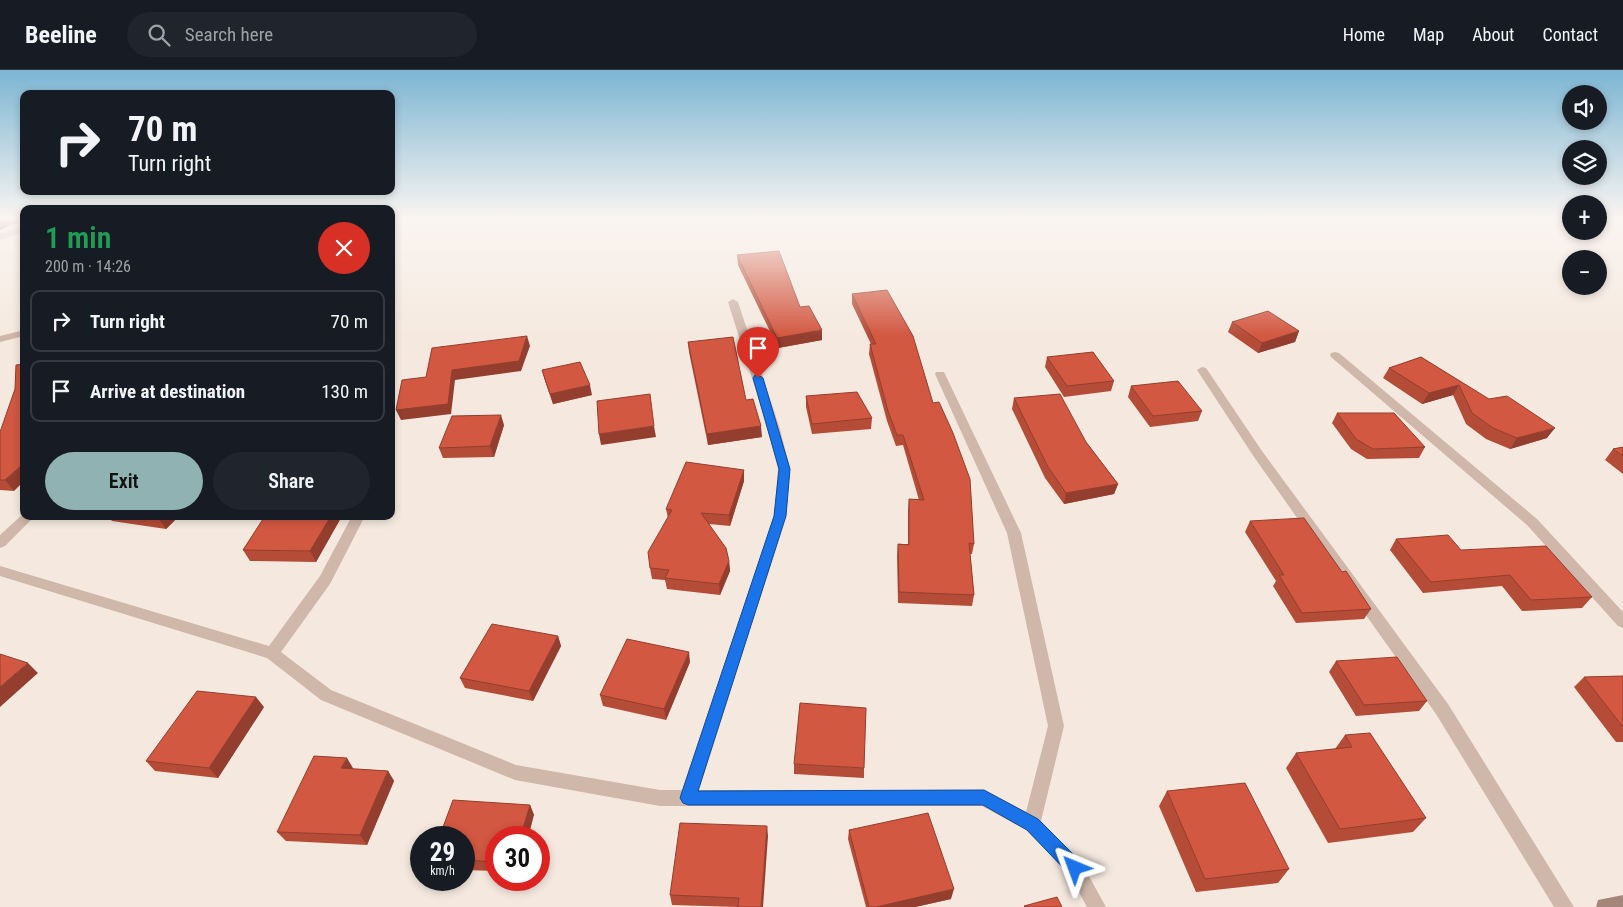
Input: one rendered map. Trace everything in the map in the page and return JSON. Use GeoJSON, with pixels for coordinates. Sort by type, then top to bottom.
{"type":"FeatureCollection","features":[{"type":"Feature","properties":{"kind":"street"},"geometry":{"type":"LineString","coordinates":[[688,798],[780,516],[784,469],[774,429],[733,302]]}},
{"type":"Feature","properties":{"kind":"street"},"geometry":{"type":"LineString","coordinates":[[0,339],[20,334]]}},
{"type":"Feature","properties":{"kind":"street"},"geometry":{"type":"LineString","coordinates":[[1334,355],[1397,406],[1532,522],[1623,622]]}},
{"type":"Feature","properties":{"kind":"street"},"geometry":{"type":"LineString","coordinates":[[1202,370],[1258,454],[1442,708],[1565,907]]}},
{"type":"Feature","properties":{"kind":"street"},"geometry":{"type":"LineString","coordinates":[[940,374],[1014,533],[1056,726],[1032,824]]}},
{"type":"Feature","properties":{"kind":"street"},"geometry":{"type":"LineString","coordinates":[[0,543],[25,520]]}},
{"type":"Feature","properties":{"kind":"street"},"geometry":{"type":"LineString","coordinates":[[272,653],[326,580],[357,520]]}},
{"type":"Feature","properties":{"kind":"street"},"geometry":{"type":"LineString","coordinates":[[0,571],[272,653],[326,695],[515,772],[660,798],[984,798],[1032,824],[1075,868],[1097,907]]}},
{"type":"Feature","properties":{"kind":"street"},"geometry":{"type":"LineString","coordinates":[[1605,907],[1623,904]]}},
{"type":"Feature","properties":{"kind":"building"},"geometry":{"type":"Polygon","coordinates":[[[738,258],[782,258],[800,307],[809,306],[822,330],[777,338],[738,258]]]}},
{"type":"Feature","properties":{"kind":"building"},"geometry":{"type":"Polygon","coordinates":[[[887,290],[913,336],[933,403],[939,402],[970,479],[974,544],[969,543],[974,595],[899,592],[898,544],[909,545],[909,499],[924,500],[903,435],[897,435],[888,411],[870,344],[876,344],[852,294],[887,290]]]}},
{"type":"Feature","properties":{"kind":"building"},"geometry":{"type":"Polygon","coordinates":[[[1268,311],[1299,331],[1262,343],[1232,322],[1268,311]]]}},
{"type":"Feature","properties":{"kind":"building"},"geometry":{"type":"Polygon","coordinates":[[[527,336],[519,361],[452,370],[448,404],[396,410],[402,380],[426,377],[432,348],[527,336]]]}},
{"type":"Feature","properties":{"kind":"building"},"geometry":{"type":"Polygon","coordinates":[[[733,337],[746,400],[753,399],[761,426],[707,434],[688,342],[733,337]]]}},
{"type":"Feature","properties":{"kind":"building"},"geometry":{"type":"Polygon","coordinates":[[[1093,352],[1114,381],[1067,386],[1047,357],[1093,352]]]}},
{"type":"Feature","properties":{"kind":"building"},"geometry":{"type":"Polygon","coordinates":[[[1421,357],[1489,399],[1507,396],[1555,428],[1517,438],[1493,428],[1472,413],[1459,385],[1429,393],[1389,368],[1421,357]]]}},
{"type":"Feature","properties":{"kind":"building"},"geometry":{"type":"Polygon","coordinates":[[[580,362],[590,385],[550,394],[542,370],[580,362]]]}},
{"type":"Feature","properties":{"kind":"building"},"geometry":{"type":"Polygon","coordinates":[[[20,364],[20,467],[5,480],[0,480],[0,432],[15,389],[16,365],[20,364]]]}},
{"type":"Feature","properties":{"kind":"building"},"geometry":{"type":"Polygon","coordinates":[[[1178,381],[1202,411],[1153,416],[1131,386],[1178,381]]]}},
{"type":"Feature","properties":{"kind":"building"},"geometry":{"type":"Polygon","coordinates":[[[857,392],[872,418],[812,424],[806,396],[857,392]]]}},
{"type":"Feature","properties":{"kind":"building"},"geometry":{"type":"Polygon","coordinates":[[[650,394],[654,426],[599,434],[597,401],[650,394]]]}},
{"type":"Feature","properties":{"kind":"building"},"geometry":{"type":"Polygon","coordinates":[[[1060,394],[1086,442],[1118,484],[1066,493],[1048,467],[1014,398],[1060,394]]]}},
{"type":"Feature","properties":{"kind":"building"},"geometry":{"type":"Polygon","coordinates":[[[1337,413],[1394,413],[1425,447],[1373,449],[1356,439],[1337,413]]]}},
{"type":"Feature","properties":{"kind":"building"},"geometry":{"type":"Polygon","coordinates":[[[501,415],[490,446],[439,448],[452,416],[501,415]]]}},
{"type":"Feature","properties":{"kind":"building"},"geometry":{"type":"Polygon","coordinates":[[[1623,447],[1623,456],[1613,449],[1623,447]]]}},
{"type":"Feature","properties":{"kind":"building"},"geometry":{"type":"Polygon","coordinates":[[[686,462],[744,470],[729,515],[701,513],[726,548],[729,561],[719,584],[665,578],[669,570],[650,568],[648,552],[672,510],[666,509],[686,462]]]}},
{"type":"Feature","properties":{"kind":"building"},"geometry":{"type":"Polygon","coordinates":[[[1304,518],[1342,572],[1346,571],[1371,609],[1302,613],[1279,575],[1284,575],[1250,521],[1304,518]]]}},
{"type":"Feature","properties":{"kind":"building"},"geometry":{"type":"Polygon","coordinates":[[[262,520],[329,520],[310,551],[243,550],[262,520]]]}},
{"type":"Feature","properties":{"kind":"building"},"geometry":{"type":"Polygon","coordinates":[[[1448,535],[1461,550],[1546,546],[1592,597],[1531,600],[1510,575],[1431,582],[1396,539],[1448,535]]]}},
{"type":"Feature","properties":{"kind":"building"},"geometry":{"type":"Polygon","coordinates":[[[492,624],[558,636],[529,691],[460,678],[492,624]]]}},
{"type":"Feature","properties":{"kind":"building"},"geometry":{"type":"Polygon","coordinates":[[[627,639],[689,652],[664,709],[600,695],[627,639]]]}},
{"type":"Feature","properties":{"kind":"building"},"geometry":{"type":"Polygon","coordinates":[[[0,654],[28,663],[0,687],[0,654]]]}},
{"type":"Feature","properties":{"kind":"building"},"geometry":{"type":"Polygon","coordinates":[[[1397,657],[1427,701],[1364,705],[1336,661],[1397,657]]]}},
{"type":"Feature","properties":{"kind":"building"},"geometry":{"type":"Polygon","coordinates":[[[1623,676],[1623,727],[1584,677],[1623,676]]]}},
{"type":"Feature","properties":{"kind":"building"},"geometry":{"type":"Polygon","coordinates":[[[197,691],[256,697],[209,768],[146,761],[197,691]]]}},
{"type":"Feature","properties":{"kind":"building"},"geometry":{"type":"Polygon","coordinates":[[[800,703],[866,708],[864,768],[794,764],[800,703]]]}},
{"type":"Feature","properties":{"kind":"building"},"geometry":{"type":"Polygon","coordinates":[[[1370,733],[1426,818],[1340,829],[1296,753],[1352,747],[1345,735],[1370,733]]]}},
{"type":"Feature","properties":{"kind":"building"},"geometry":{"type":"Polygon","coordinates":[[[314,756],[347,758],[341,768],[388,771],[360,835],[277,832],[314,756]]]}},
{"type":"Feature","properties":{"kind":"building"},"geometry":{"type":"Polygon","coordinates":[[[1245,783],[1289,869],[1205,879],[1167,791],[1245,783]]]}},
{"type":"Feature","properties":{"kind":"building"},"geometry":{"type":"Polygon","coordinates":[[[453,800],[530,805],[524,826],[485,826],[485,861],[475,861],[475,826],[443,826],[453,800]]]}},
{"type":"Feature","properties":{"kind":"building"},"geometry":{"type":"Polygon","coordinates":[[[928,813],[954,889],[869,907],[849,830],[928,813]]]}},
{"type":"Feature","properties":{"kind":"building"},"geometry":{"type":"Polygon","coordinates":[[[680,823],[767,826],[761,907],[738,907],[739,898],[670,895],[680,823]]]}},
{"type":"Feature","properties":{"kind":"building"},"geometry":{"type":"Polygon","coordinates":[[[1057,897],[1062,907],[1024,906],[1057,897]]]}},
{"type":"Feature","properties":{"kind":"route"},"geometry":{"type":"LineString","coordinates":[[758,378],[784,469],[780,516],[736,645],[688,798],[984,798],[1032,824],[1075,868]]}}]}
